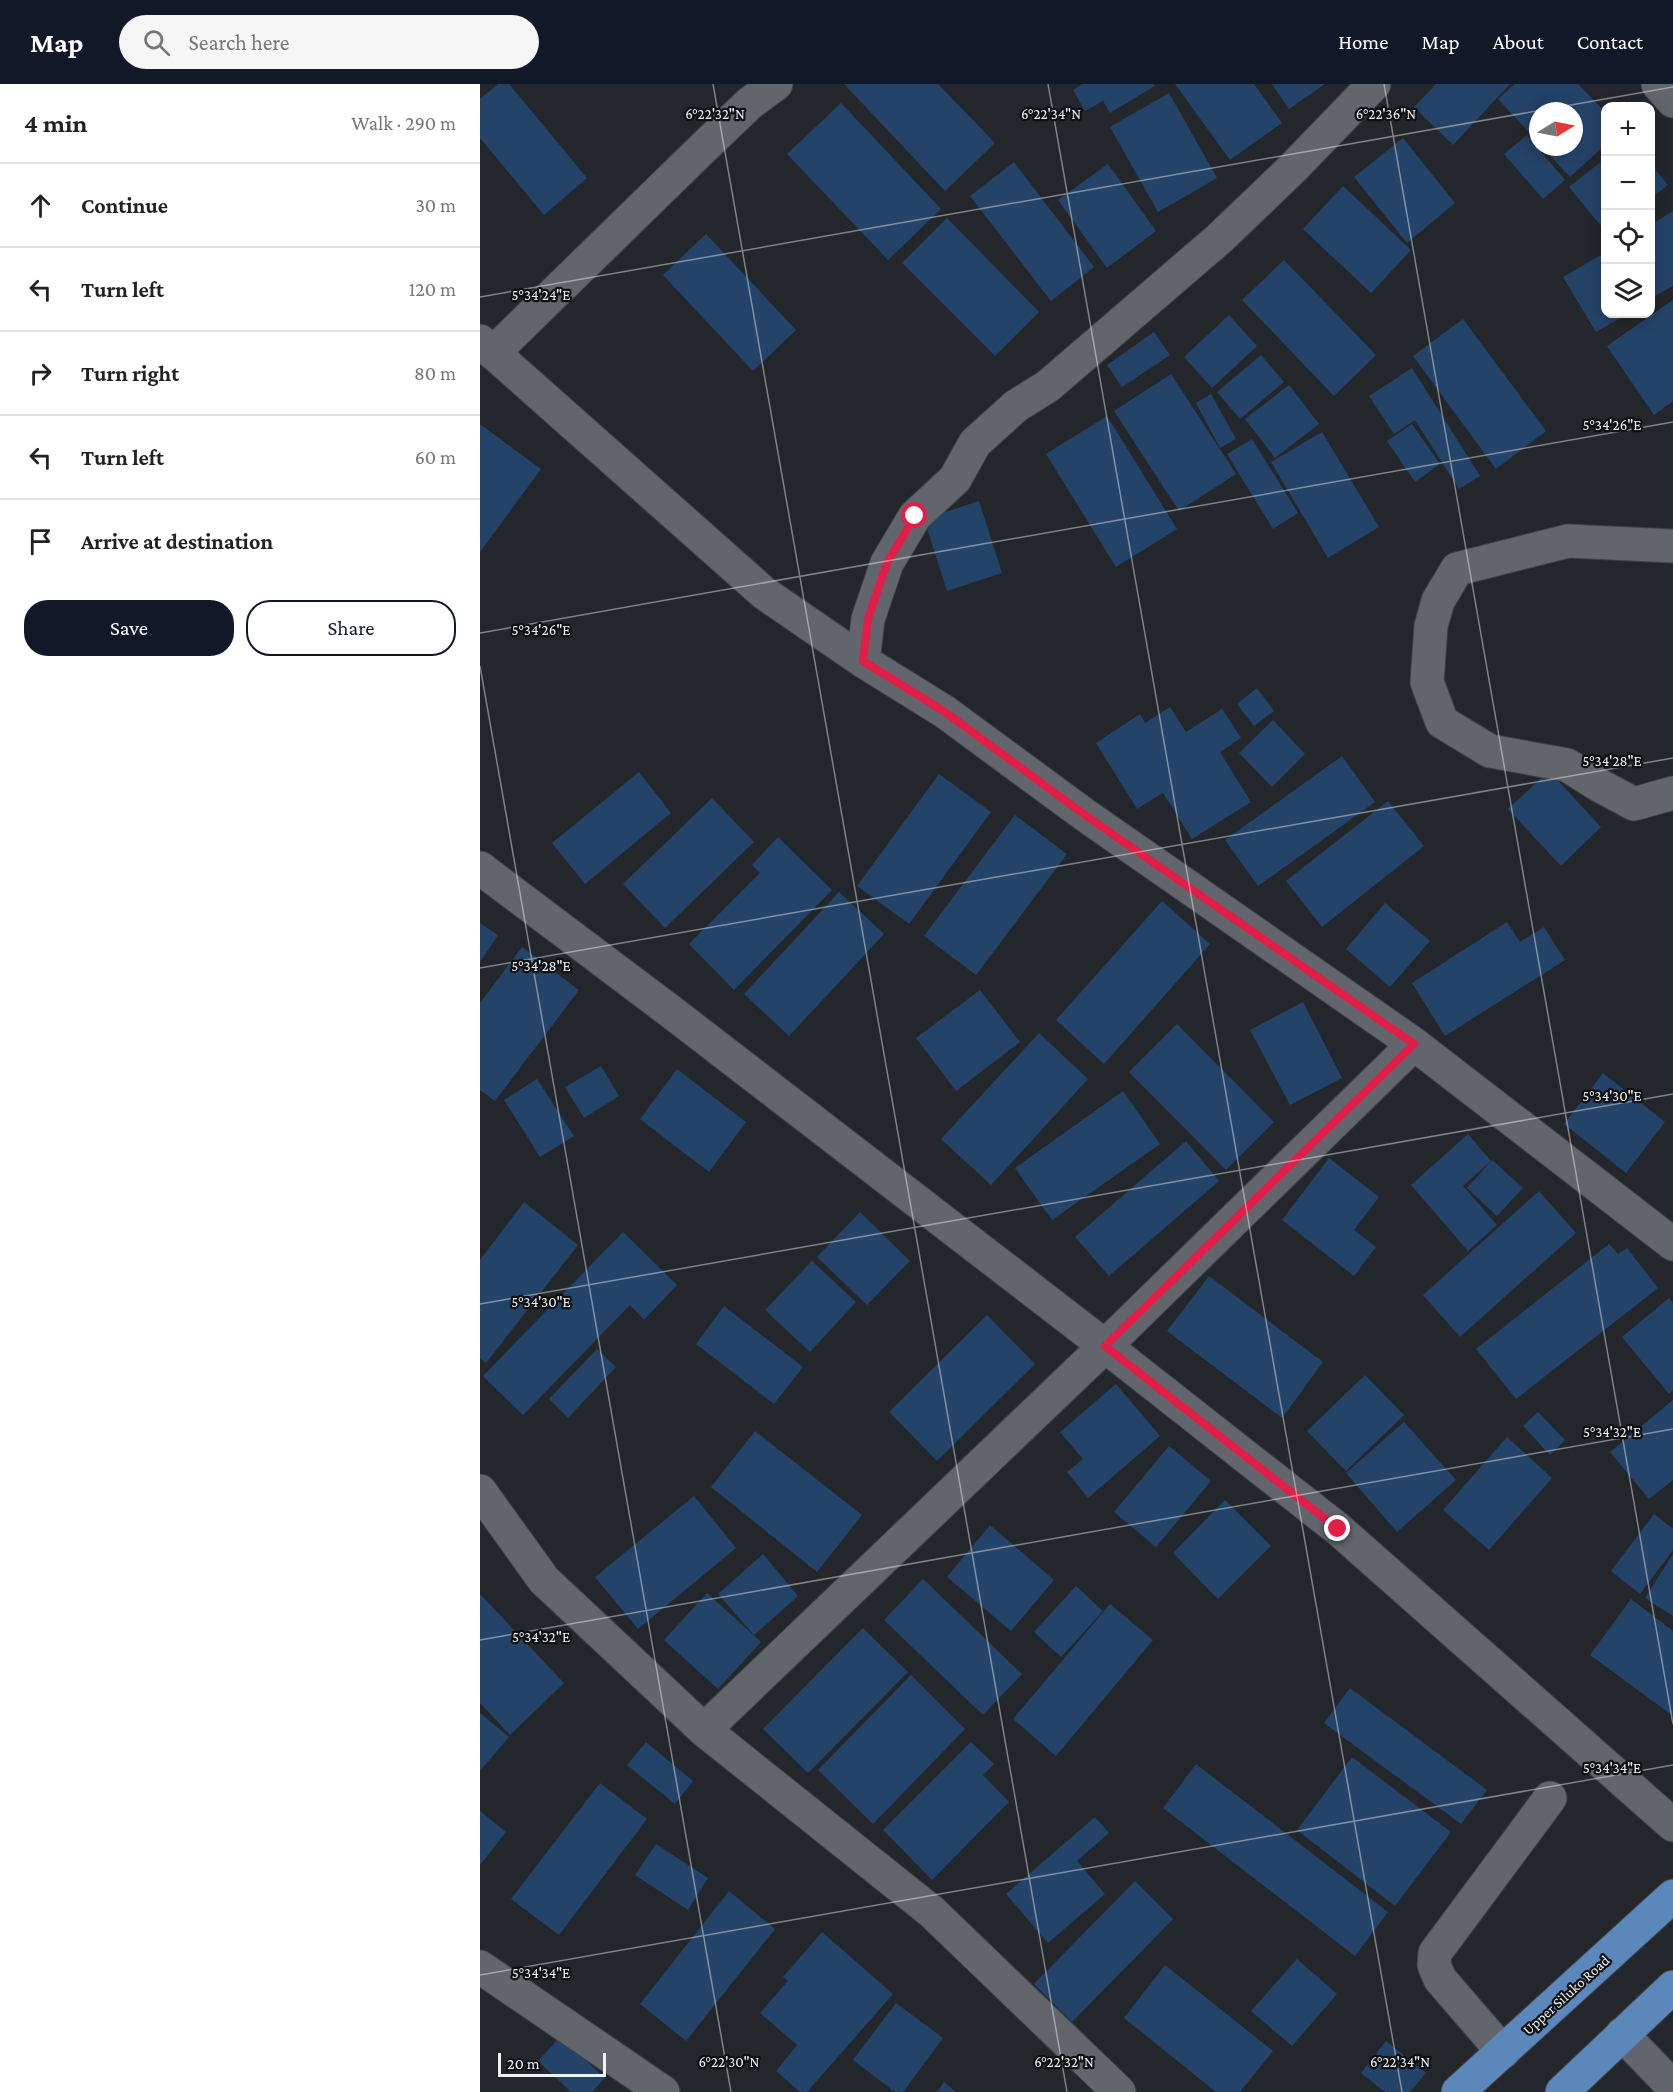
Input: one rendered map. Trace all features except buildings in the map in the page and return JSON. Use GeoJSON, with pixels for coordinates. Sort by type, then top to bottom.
{"type":"FeatureCollection","features":[{"type":"Feature","properties":{"kind":"main road","name":"Upper Siluko Road"},"geometry":{"type":"LineString","coordinates":[[1458,2092],[1673,1896]]}},
{"type":"Feature","properties":{"kind":"main road"},"geometry":{"type":"LineString","coordinates":[[1562,2092],[1673,1987]]}},
{"type":"Feature","properties":{"kind":"street"},"geometry":{"type":"LineString","coordinates":[[776,84],[750,103],[486,347],[764,593],[863,661],[945,712],[1085,815],[1414,1044],[1673,1244]]}},
{"type":"Feature","properties":{"kind":"street"},"geometry":{"type":"LineString","coordinates":[[863,661],[868,619],[887,563],[915,516],[956,479],[975,443],[1016,406],[1048,386],[1220,238],[1293,168],[1374,84]]}},
{"type":"Feature","properties":{"kind":"street"},"geometry":{"type":"LineString","coordinates":[[1658,84],[1673,101]]}},
{"type":"Feature","properties":{"kind":"street"},"geometry":{"type":"LineString","coordinates":[[1673,546],[1568,541],[1457,569],[1438,601],[1431,626],[1426,681],[1442,722],[1490,751],[1568,765],[1634,804],[1673,793]]}},
{"type":"Feature","properties":{"kind":"street"},"geometry":{"type":"LineString","coordinates":[[480,868],[674,1014],[1105,1346],[1338,1529],[1673,1825]]}},
{"type":"Feature","properties":{"kind":"street"},"geometry":{"type":"LineString","coordinates":[[704,1730],[1105,1346],[1414,1044]]}},
{"type":"Feature","properties":{"kind":"street"},"geometry":{"type":"LineString","coordinates":[[480,1491],[544,1580],[704,1730],[932,1912],[1119,2092]]}},
{"type":"Feature","properties":{"kind":"street"},"geometry":{"type":"LineString","coordinates":[[1503,2052],[1440,1979],[1434,1965],[1435,1953],[1550,1798]]}},
{"type":"Feature","properties":{"kind":"street"},"geometry":{"type":"LineString","coordinates":[[480,1967],[663,2092]]}},
{"type":"Feature","properties":{"kind":"street"},"geometry":{"type":"LineString","coordinates":[[1622,2034],[1673,2087]]}},
{"type":"Feature","properties":{"kind":"route"},"geometry":{"type":"LineString","coordinates":[[915,516],[887,563],[868,619],[863,661],[945,712],[1085,815],[1414,1044],[1105,1346],[1338,1529]]}}]}
